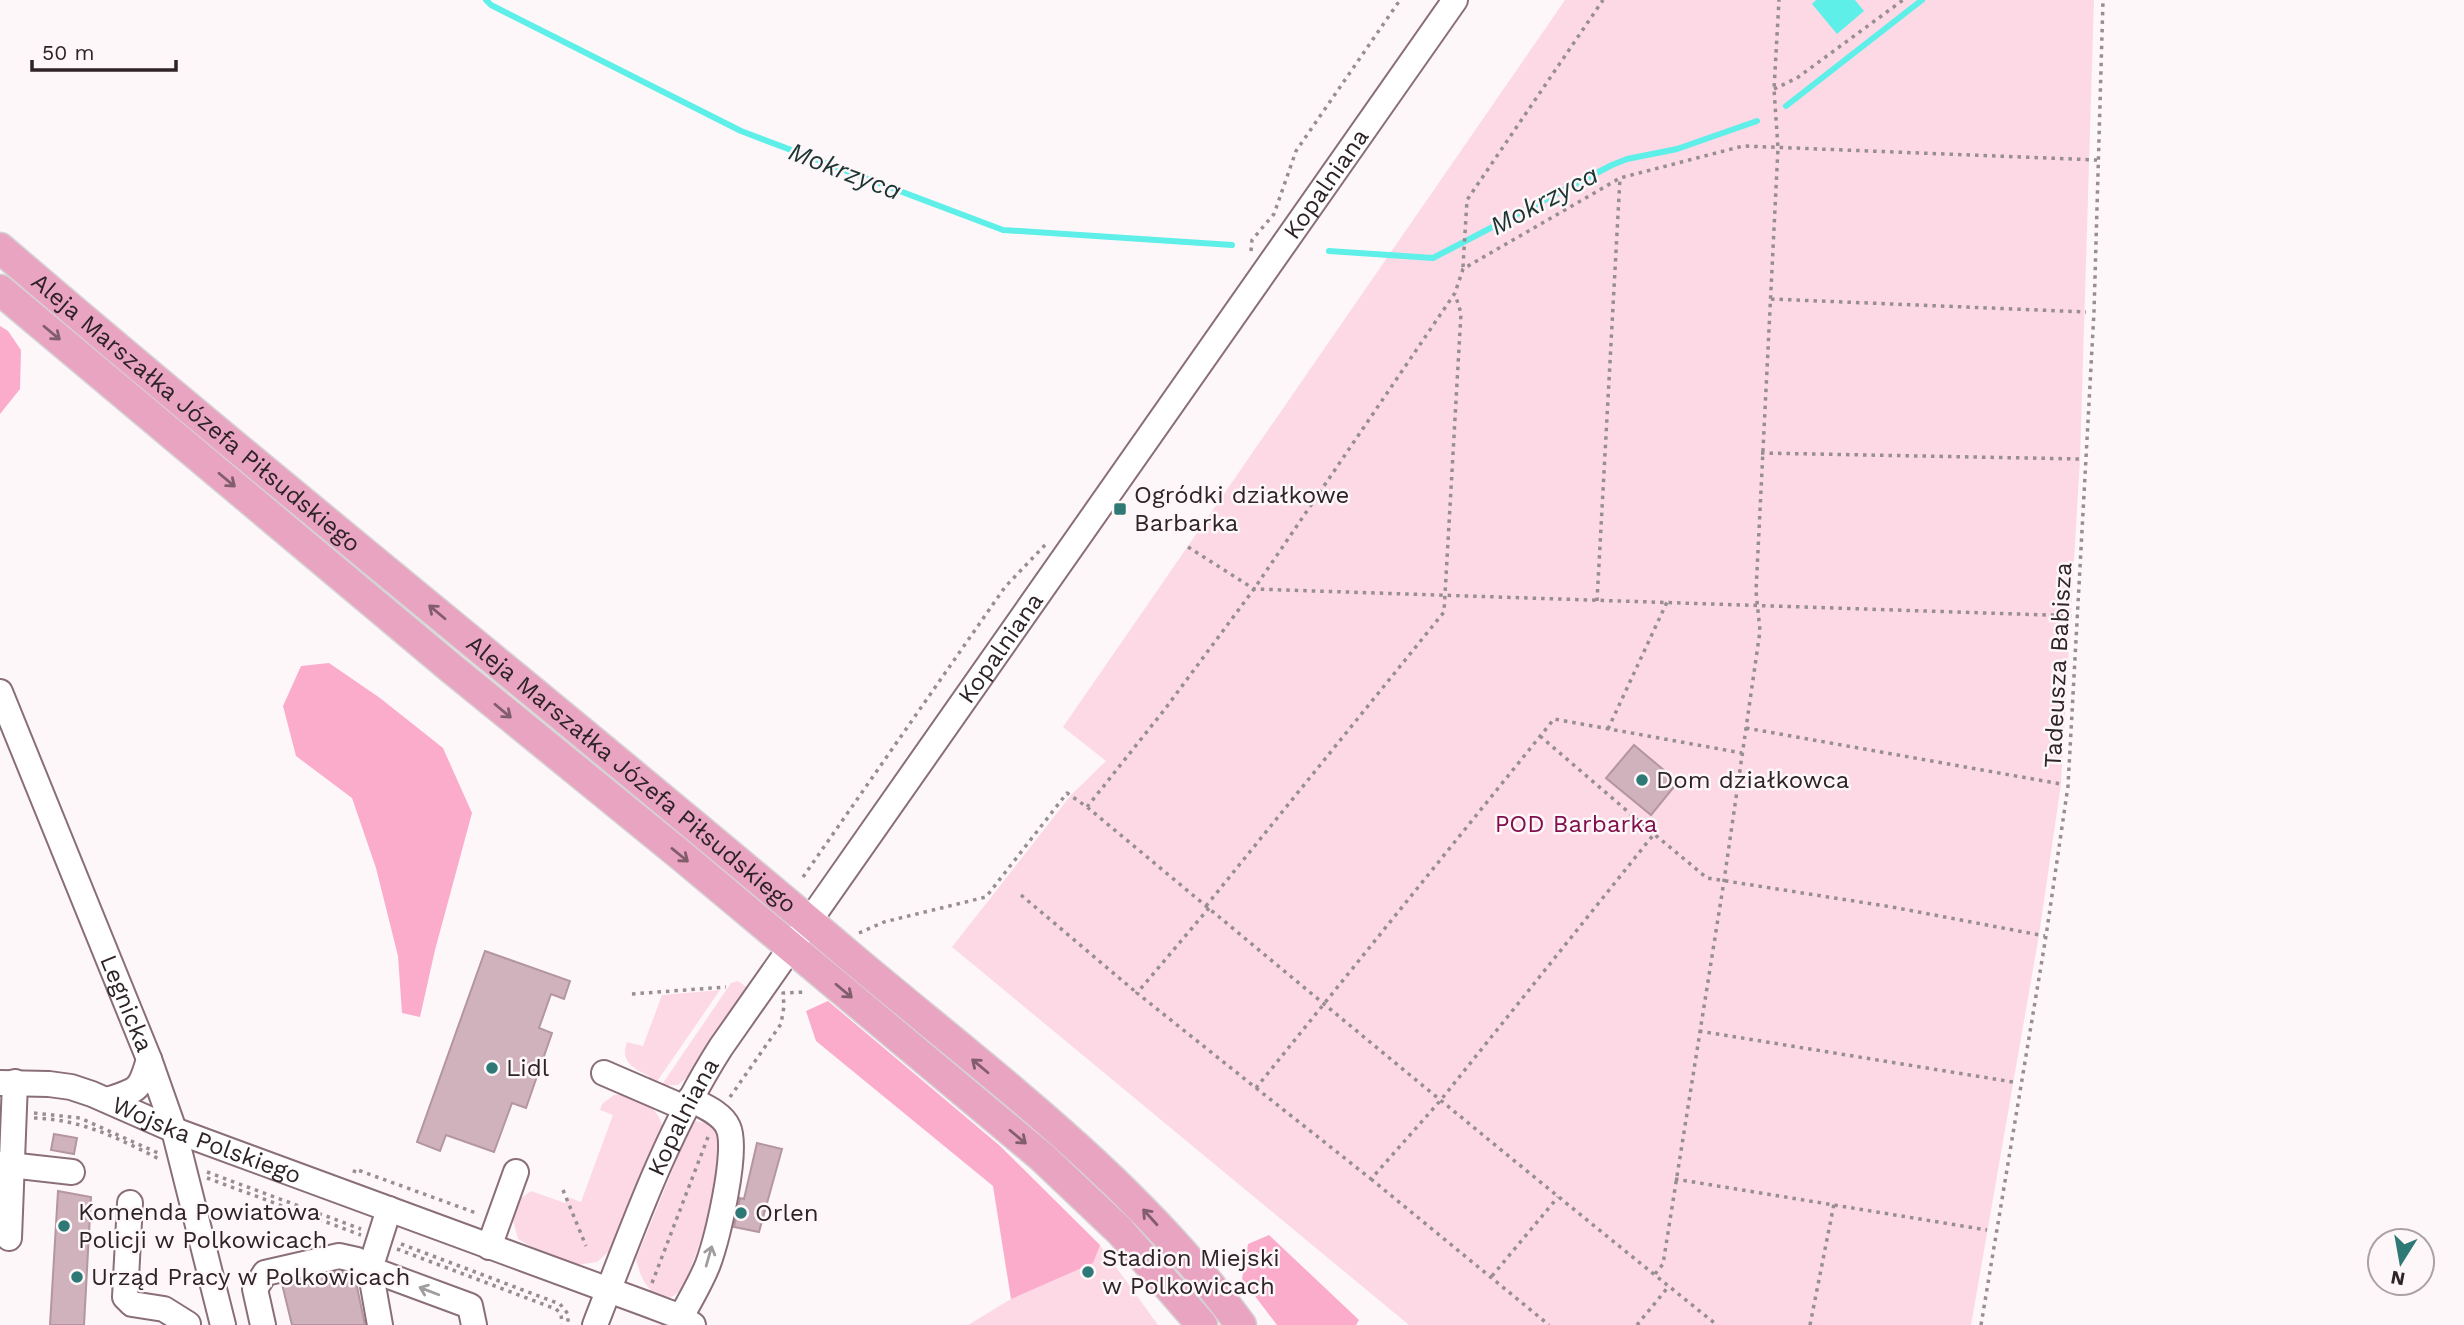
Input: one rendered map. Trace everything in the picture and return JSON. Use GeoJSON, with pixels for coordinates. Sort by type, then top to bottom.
{"type":"FeatureCollection","features":[{"type":"Feature","properties":{"kind":"main road","name":"Aleja Marszałka Józefa Piłsudskiego"},"geometry":{"type":"LineString","coordinates":[[0,248],[810,921],[1087,1156],[1138,1203],[1218,1293],[1241,1325]]}},
{"type":"Feature","properties":{"kind":"main road","name":"Aleja Marszałka Józefa Piłsudskiego"},"geometry":{"type":"LineString","coordinates":[[0,289],[556,756],[792,947],[1042,1157],[1120,1231],[1202,1325]]}},
{"type":"Feature","properties":{"kind":"street","name":"Kopalniana"},"geometry":{"type":"LineString","coordinates":[[595,1325],[645,1198],[687,1104],[721,1048],[1455,0]]}},
{"type":"Feature","properties":{"kind":"street","name":"Legnicka"},"geometry":{"type":"LineString","coordinates":[[0,692],[149,1059],[185,1168],[222,1321]]}},
{"type":"Feature","properties":{"kind":"street"},"geometry":{"type":"LineString","coordinates":[[107,1100],[132,1092],[142,1083],[149,1059]]}},
{"type":"Feature","properties":{"kind":"street"},"geometry":{"type":"LineString","coordinates":[[604,1073],[718,1115],[728,1126],[732,1141],[728,1185],[708,1265],[687,1321]]}},
{"type":"Feature","properties":{"kind":"street"},"geometry":{"type":"LineString","coordinates":[[8,1083],[15,1115],[6,1165],[9,1238]]}},
{"type":"Feature","properties":{"kind":"street","name":"Wojska Polskiego"},"geometry":{"type":"LineString","coordinates":[[8,1083],[71,1087],[174,1130],[687,1321]]}},
{"type":"Feature","properties":{"kind":"street"},"geometry":{"type":"LineString","coordinates":[[6,1165],[72,1172]]}},
{"type":"Feature","properties":{"kind":"street"},"geometry":{"type":"LineString","coordinates":[[489,1247],[516,1172]]}},
{"type":"Feature","properties":{"kind":"street"},"geometry":{"type":"LineString","coordinates":[[130,1203],[125,1297],[132,1304],[164,1309],[188,1325],[222,1321]]}},
{"type":"Feature","properties":{"kind":"street"},"geometry":{"type":"LineString","coordinates":[[380,1325],[370,1269],[389,1209]]}},
{"type":"Feature","properties":{"kind":"street"},"geometry":{"type":"LineString","coordinates":[[263,1325],[255,1289],[265,1273],[339,1256],[356,1260],[370,1269],[470,1306],[474,1325]]}},
{"type":"Feature","properties":{"kind":"path"},"geometry":{"type":"LineString","coordinates":[[1250,258],[1252,240],[1274,214],[1296,151],[1400,0]]}},
{"type":"Feature","properties":{"kind":"path"},"geometry":{"type":"LineString","coordinates":[[1087,807],[1166,709],[1254,589],[1455,293],[1463,269],[1467,201],[1603,0]]}},
{"type":"Feature","properties":{"kind":"path"},"geometry":{"type":"LineString","coordinates":[[1655,1274],[1663,1264],[1724,881],[1760,631],[1756,591],[1778,148],[1774,89],[1779,0]]}},
{"type":"Feature","properties":{"kind":"path"},"geometry":{"type":"LineString","coordinates":[[1774,89],[1797,78],[1903,0]]}},
{"type":"Feature","properties":{"kind":"path","name":"Tadeusza Babisza"},"geometry":{"type":"LineString","coordinates":[[1981,1325],[2046,936],[2068,786],[2094,312],[2103,0]]}},
{"type":"Feature","properties":{"kind":"path"},"geometry":{"type":"LineString","coordinates":[[1463,269],[1619,178],[1743,146],[2098,160]]}},
{"type":"Feature","properties":{"kind":"path"},"geometry":{"type":"LineString","coordinates":[[1597,601],[1619,178]]}},
{"type":"Feature","properties":{"kind":"path"},"geometry":{"type":"LineString","coordinates":[[1137,993],[1444,612],[1461,313],[1455,293]]}},
{"type":"Feature","properties":{"kind":"path"},"geometry":{"type":"LineString","coordinates":[[1771,299],[2086,312]]}},
{"type":"Feature","properties":{"kind":"path"},"geometry":{"type":"LineString","coordinates":[[1762,453],[2080,459]]}},
{"type":"Feature","properties":{"kind":"path"},"geometry":{"type":"LineString","coordinates":[[803,877],[1005,587],[1046,544]]}},
{"type":"Feature","properties":{"kind":"path"},"geometry":{"type":"LineString","coordinates":[[1188,547],[1254,589],[2078,616]]}},
{"type":"Feature","properties":{"kind":"path"},"geometry":{"type":"LineString","coordinates":[[1608,729],[1667,602]]}},
{"type":"Feature","properties":{"kind":"path"},"geometry":{"type":"LineString","coordinates":[[1256,1088],[1554,719],[1742,753]]}},
{"type":"Feature","properties":{"kind":"path"},"geometry":{"type":"LineString","coordinates":[[1746,728],[2061,783]]}},
{"type":"Feature","properties":{"kind":"path"},"geometry":{"type":"LineString","coordinates":[[1540,736],[1707,878],[1892,907],[2046,936]]}},
{"type":"Feature","properties":{"kind":"path"},"geometry":{"type":"LineString","coordinates":[[854,935],[884,922],[986,897],[1067,793],[1325,1003],[1440,1101],[1717,1325]]}},
{"type":"Feature","properties":{"kind":"path"},"geometry":{"type":"LineString","coordinates":[[1371,1180],[1440,1101],[1654,834]]}},
{"type":"Feature","properties":{"kind":"path"},"geometry":{"type":"LineString","coordinates":[[1021,895],[1137,993],[1492,1276],[1549,1325]]}},
{"type":"Feature","properties":{"kind":"path"},"geometry":{"type":"LineString","coordinates":[[632,994],[726,987]]}},
{"type":"Feature","properties":{"kind":"path"},"geometry":{"type":"LineString","coordinates":[[783,993],[811,992]]}},
{"type":"Feature","properties":{"kind":"path"},"geometry":{"type":"LineString","coordinates":[[1699,1031],[2013,1083]]}},
{"type":"Feature","properties":{"kind":"path"},"geometry":{"type":"LineString","coordinates":[[15,1115],[49,1113],[80,1118],[185,1168],[560,1304],[568,1314],[568,1325]]}},
{"type":"Feature","properties":{"kind":"path"},"geometry":{"type":"LineString","coordinates":[[1675,1179],[1987,1230]]}},
{"type":"Feature","properties":{"kind":"path"},"geometry":{"type":"LineString","coordinates":[[563,1189],[586,1246]]}},
{"type":"Feature","properties":{"kind":"path"},"geometry":{"type":"LineString","coordinates":[[1492,1276],[1558,1197]]}},
{"type":"Feature","properties":{"kind":"path"},"geometry":{"type":"LineString","coordinates":[[1810,1325],[1834,1204]]}},
{"type":"Feature","properties":{"kind":"path"},"geometry":{"type":"LineString","coordinates":[[379,1239],[556,1309],[561,1314],[562,1324]]}},
{"type":"Feature","properties":{"kind":"path"},"geometry":{"type":"LineString","coordinates":[[1637,1325],[1668,1286]]}},
{"type":"Feature","properties":{"kind":"green space","name":"POD Barbarka"},"geometry":{"type":"Polygon","coordinates":[[[1565,0],[2094,0],[2080,459],[2061,784],[2039,935],[1971,1325],[1409,1325],[952,947],[1071,795],[1106,761],[1063,727],[1565,0]]]}},
{"type":"Feature","properties":{"kind":"green space"},"geometry":{"type":"Polygon","coordinates":[[[738,981],[749,989],[696,1069],[678,1085],[661,1086],[731,983],[738,981]]]}},
{"type":"Feature","properties":{"kind":"green space"},"geometry":{"type":"Polygon","coordinates":[[[720,990],[656,1083],[629,1064],[625,1055],[627,1042],[643,1046],[662,995],[720,990]]]}},
{"type":"Feature","properties":{"kind":"green space"},"geometry":{"type":"Polygon","coordinates":[[[614,1095],[631,1096],[646,1103],[657,1115],[663,1130],[614,1247],[597,1262],[577,1265],[541,1252],[518,1239],[513,1220],[520,1199],[531,1191],[565,1203],[568,1197],[581,1202],[613,1115],[600,1110],[602,1104],[614,1095]]]}},
{"type":"Feature","properties":{"kind":"green space"},"geometry":{"type":"Polygon","coordinates":[[[696,1121],[708,1124],[720,1136],[719,1173],[704,1229],[685,1282],[675,1295],[664,1297],[652,1292],[645,1284],[636,1259],[691,1125],[696,1121]]]}},
{"type":"Feature","properties":{"kind":"green space","name":"Stadion Miejski w Polkowicach"},"geometry":{"type":"Polygon","coordinates":[[[1100,1245],[1158,1325],[968,1325],[1100,1245]]]}},
{"type":"Feature","properties":{"kind":"shaded area"},"geometry":{"type":"Polygon","coordinates":[[[0,326],[8,331],[21,350],[20,389],[0,414],[0,326]]]}},
{"type":"Feature","properties":{"kind":"shaded area"},"geometry":{"type":"Polygon","coordinates":[[[329,663],[380,698],[443,748],[472,813],[420,1017],[402,1013],[398,956],[376,868],[352,798],[296,756],[283,706],[301,666],[329,663]]]}},
{"type":"Feature","properties":{"kind":"shaded area"},"geometry":{"type":"Polygon","coordinates":[[[828,1001],[999,1145],[1100,1245],[1093,1263],[1011,1299],[993,1186],[816,1041],[806,1011],[828,1001]]]}},
{"type":"Feature","properties":{"kind":"shaded area"},"geometry":{"type":"Polygon","coordinates":[[[1269,1235],[1359,1320],[1356,1325],[1277,1325],[1242,1279],[1248,1244],[1269,1235]]]}},
{"type":"Feature","properties":{"kind":"water"},"geometry":{"type":"Polygon","coordinates":[[[1816,0],[1855,0],[1864,11],[1837,34],[1812,4],[1816,0]]]}},
{"type":"Feature","properties":{"kind":"building","name":"Dom działkowca"},"geometry":{"type":"Polygon","coordinates":[[[1634,745],[1678,782],[1651,815],[1606,778],[1634,745]]]}},
{"type":"Feature","properties":{"kind":"building","name":"Lidl"},"geometry":{"type":"Polygon","coordinates":[[[485,951],[570,981],[564,999],[551,994],[539,1028],[552,1033],[526,1108],[512,1103],[494,1152],[446,1135],[440,1151],[417,1142],[485,951]]]}},
{"type":"Feature","properties":{"kind":"building"},"geometry":{"type":"Polygon","coordinates":[[[54,1134],[77,1138],[74,1154],[51,1150],[54,1134]]]}},
{"type":"Feature","properties":{"kind":"building"},"geometry":{"type":"Polygon","coordinates":[[[757,1143],[782,1149],[759,1232],[734,1227],[740,1198],[744,1199],[757,1143]]]}},
{"type":"Feature","properties":{"kind":"building"},"geometry":{"type":"Polygon","coordinates":[[[58,1191],[91,1197],[84,1325],[50,1325],[58,1191]]]}},
{"type":"Feature","properties":{"kind":"building"},"geometry":{"type":"Polygon","coordinates":[[[339,1271],[355,1277],[365,1325],[292,1325],[282,1284],[339,1271]]]}},
{"type":"Feature","properties":{"kind":"waterway","name":"Mokrzyca"},"geometry":{"type":"LineString","coordinates":[[486,0],[491,5],[741,131],[1003,230],[1232,245]]}},
{"type":"Feature","properties":{"kind":"waterway","name":"Mokrzyca"},"geometry":{"type":"LineString","coordinates":[[1786,106],[1922,0]]}},
{"type":"Feature","properties":{"kind":"waterway","name":"Mokrzyca"},"geometry":{"type":"LineString","coordinates":[[1329,251],[1433,258],[1612,165],[1627,159],[1677,149],[1757,121]]}},
{"type":"Feature","properties":{"kind":"place","name":"Ogródki działkowe Barbarka"},"geometry":{"type":"Point","coordinates":[1120,509]}},
{"type":"Feature","properties":{"kind":"place","name":"Dom działkowca"},"geometry":{"type":"Point","coordinates":[1642,780]}},
{"type":"Feature","properties":{"kind":"place","name":"Lidl"},"geometry":{"type":"Point","coordinates":[492,1068]}},
{"type":"Feature","properties":{"kind":"place","name":"Orlen"},"geometry":{"type":"Point","coordinates":[741,1213]}},
{"type":"Feature","properties":{"kind":"place","name":"Komenda Powiatowa Policji w Polkowicach"},"geometry":{"type":"Point","coordinates":[64,1226]}},
{"type":"Feature","properties":{"kind":"place","name":"Stadion Miejski w Polkowicach"},"geometry":{"type":"Point","coordinates":[1088,1272]}},
{"type":"Feature","properties":{"kind":"place","name":"Urząd Pracy w Polkowicach"},"geometry":{"type":"Point","coordinates":[77,1277]}}]}
